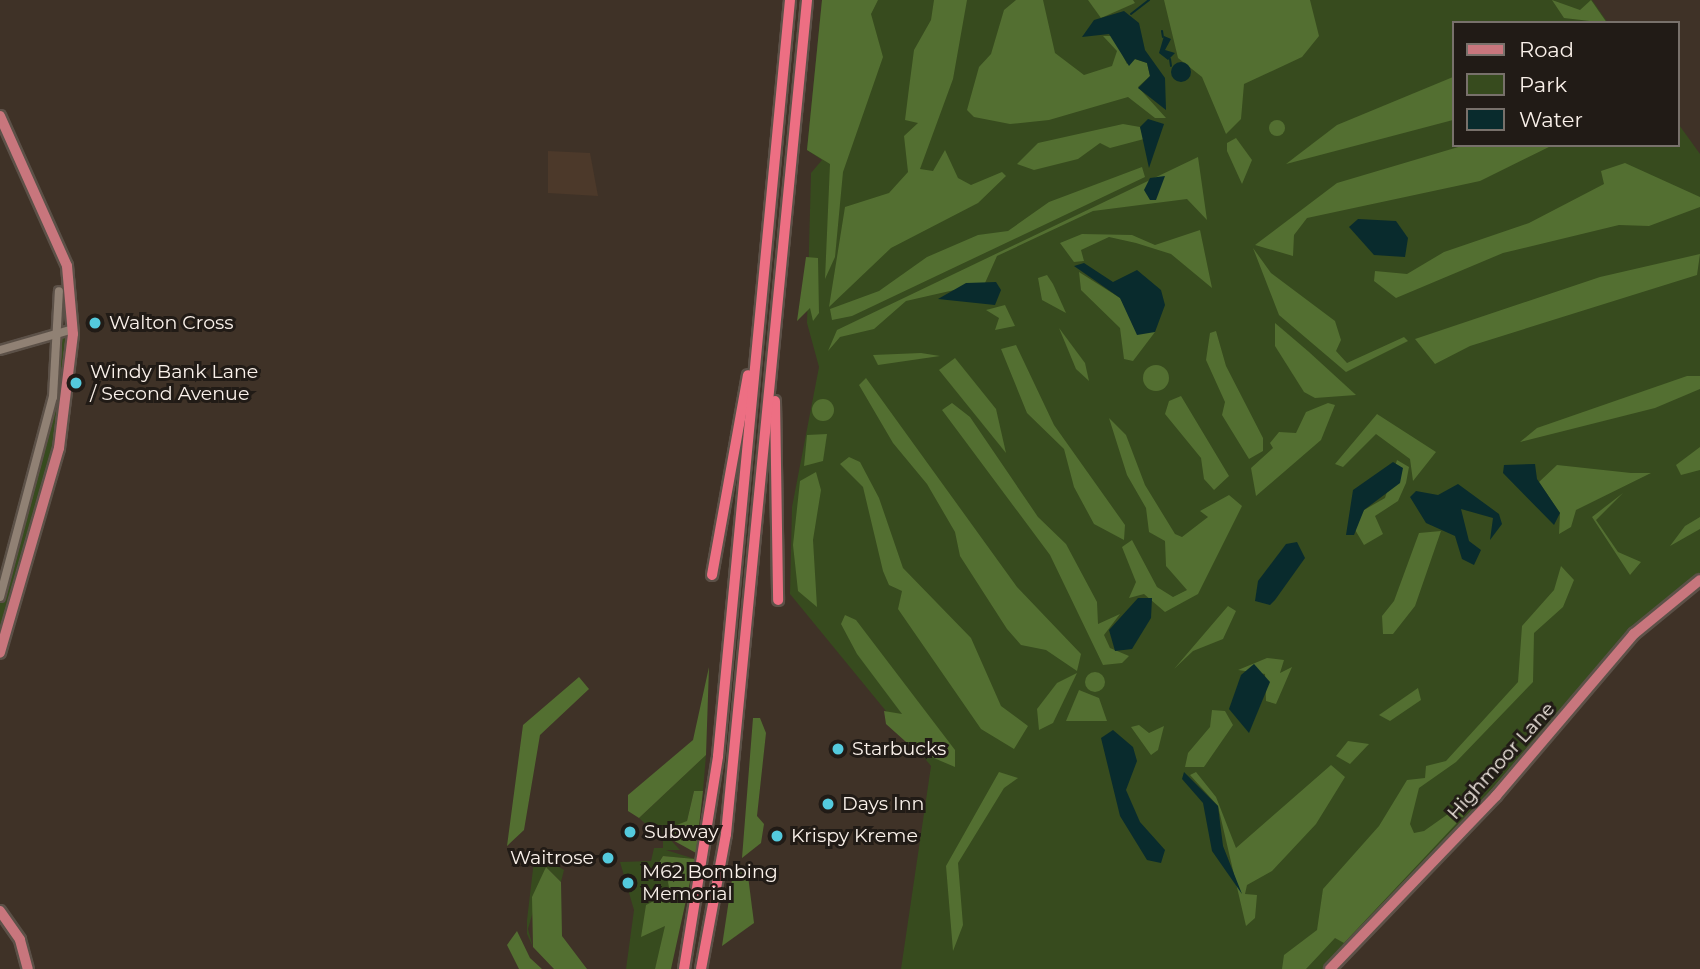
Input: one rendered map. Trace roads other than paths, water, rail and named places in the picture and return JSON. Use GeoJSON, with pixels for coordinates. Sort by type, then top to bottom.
{"type":"FeatureCollection","features":[{"type":"Feature","properties":{"kind":"highway"},"geometry":{"type":"LineString","coordinates":[[684,969],[709,834],[790,0]]}},
{"type":"Feature","properties":{"kind":"highway"},"geometry":{"type":"LineString","coordinates":[[701,969],[726,834],[807,0]]}},
{"type":"Feature","properties":{"kind":"highway"},"geometry":{"type":"LineString","coordinates":[[712,575],[759,325]]}},
{"type":"Feature","properties":{"kind":"highway"},"geometry":{"type":"LineString","coordinates":[[775,335],[778,600]]}},
{"type":"Feature","properties":{"kind":"main road"},"geometry":{"type":"LineString","coordinates":[[0,116],[66,266],[73,329],[59,448],[0,653]]}},
{"type":"Feature","properties":{"kind":"main road","name":"Highmoor Lane"},"geometry":{"type":"LineString","coordinates":[[1330,969],[1496,796],[1634,634],[1700,580]]}},
{"type":"Feature","properties":{"kind":"main road"},"geometry":{"type":"LineString","coordinates":[[0,911],[20,940],[28,969]]}},
{"type":"Feature","properties":{"kind":"street"},"geometry":{"type":"LineString","coordinates":[[0,597],[44,440],[60,332],[59,291]]}},
{"type":"Feature","properties":{"kind":"street"},"geometry":{"type":"LineString","coordinates":[[0,350],[73,329]]}},
{"type":"Feature","properties":{"kind":"water"},"geometry":{"type":"Polygon","coordinates":[[[1124,11],[1139,23],[1145,50],[1165,78],[1166,110],[1138,88],[1150,76],[1147,63],[1135,59],[1129,66],[1109,34],[1082,37],[1094,20],[1124,11]]]}},
{"type":"Feature","properties":{"kind":"water"},"geometry":{"type":"Polygon","coordinates":[[[1164,36],[1171,39],[1165,50],[1175,53],[1168,60],[1159,53],[1164,36]]]}},
{"type":"Feature","properties":{"kind":"water"},"geometry":{"type":"Polygon","coordinates":[[[1181,62],[1188,65],[1191,72],[1188,79],[1181,82],[1174,79],[1171,72],[1174,65],[1181,62]]]}},
{"type":"Feature","properties":{"kind":"water"},"geometry":{"type":"Polygon","coordinates":[[[1148,119],[1164,124],[1149,168],[1140,127],[1148,119]]]}},
{"type":"Feature","properties":{"kind":"water"},"geometry":{"type":"Polygon","coordinates":[[[1165,176],[1156,200],[1150,200],[1144,190],[1150,178],[1165,176]]]}},
{"type":"Feature","properties":{"kind":"water"},"geometry":{"type":"Polygon","coordinates":[[[1358,219],[1396,221],[1408,238],[1405,257],[1374,255],[1349,227],[1358,219]]]}},
{"type":"Feature","properties":{"kind":"water"},"geometry":{"type":"Polygon","coordinates":[[[1084,263],[1113,282],[1137,270],[1161,290],[1165,305],[1155,332],[1137,335],[1120,298],[1074,266],[1084,263]]]}},
{"type":"Feature","properties":{"kind":"water"},"geometry":{"type":"Polygon","coordinates":[[[996,282],[1001,290],[995,305],[938,299],[966,283],[996,282]]]}},
{"type":"Feature","properties":{"kind":"water"},"geometry":{"type":"Polygon","coordinates":[[[1393,462],[1403,468],[1400,483],[1364,510],[1354,535],[1346,535],[1353,490],[1393,462]]]}},
{"type":"Feature","properties":{"kind":"water"},"geometry":{"type":"Polygon","coordinates":[[[1535,464],[1537,479],[1560,513],[1554,525],[1503,473],[1504,465],[1535,464]]]}},
{"type":"Feature","properties":{"kind":"water"},"geometry":{"type":"Polygon","coordinates":[[[1458,484],[1499,514],[1502,524],[1490,540],[1493,518],[1461,509],[1469,541],[1481,550],[1474,565],[1462,559],[1455,536],[1426,523],[1410,497],[1416,491],[1438,495],[1458,484]]]}},
{"type":"Feature","properties":{"kind":"water"},"geometry":{"type":"Polygon","coordinates":[[[1297,542],[1305,558],[1270,605],[1255,601],[1258,581],[1286,544],[1297,542]]]}},
{"type":"Feature","properties":{"kind":"water"},"geometry":{"type":"Polygon","coordinates":[[[1138,598],[1152,598],[1151,618],[1132,649],[1115,651],[1109,630],[1138,598]]]}},
{"type":"Feature","properties":{"kind":"water"},"geometry":{"type":"Polygon","coordinates":[[[1254,664],[1270,682],[1249,733],[1229,709],[1241,675],[1254,664]]]}},
{"type":"Feature","properties":{"kind":"water"},"geometry":{"type":"Polygon","coordinates":[[[1113,730],[1133,747],[1137,761],[1126,790],[1140,822],[1165,850],[1161,863],[1147,860],[1120,816],[1101,738],[1113,730]]]}},
{"type":"Feature","properties":{"kind":"water"},"geometry":{"type":"Polygon","coordinates":[[[1184,772],[1218,806],[1223,846],[1242,894],[1212,851],[1203,803],[1182,779],[1184,772]]]}},
{"type":"Feature","properties":{"kind":"waterway"},"geometry":{"type":"LineString","coordinates":[[1131,14],[1149,0]]}},
{"type":"Feature","properties":{"kind":"waterway"},"geometry":{"type":"LineString","coordinates":[[1162,31],[1163,37]]}},
{"type":"Feature","properties":{"kind":"waterway"},"geometry":{"type":"LineString","coordinates":[[1170,59],[1171,66]]}},
{"type":"Feature","properties":{"kind":"place","name":"Walton Cross"},"geometry":{"type":"Point","coordinates":[95,323]}},
{"type":"Feature","properties":{"kind":"place","name":"Windy Bank Lane / Second Avenue"},"geometry":{"type":"Point","coordinates":[76,383]}},
{"type":"Feature","properties":{"kind":"place","name":"Starbucks"},"geometry":{"type":"Point","coordinates":[838,749]}},
{"type":"Feature","properties":{"kind":"place","name":"Days Inn"},"geometry":{"type":"Point","coordinates":[828,804]}},
{"type":"Feature","properties":{"kind":"place","name":"Subway"},"geometry":{"type":"Point","coordinates":[630,832]}},
{"type":"Feature","properties":{"kind":"place","name":"Krispy Kreme"},"geometry":{"type":"Point","coordinates":[777,836]}},
{"type":"Feature","properties":{"kind":"place","name":"Waitrose"},"geometry":{"type":"Point","coordinates":[608,858]}},
{"type":"Feature","properties":{"kind":"place","name":"M62 Bombing Memorial"},"geometry":{"type":"Point","coordinates":[628,883]}}]}
